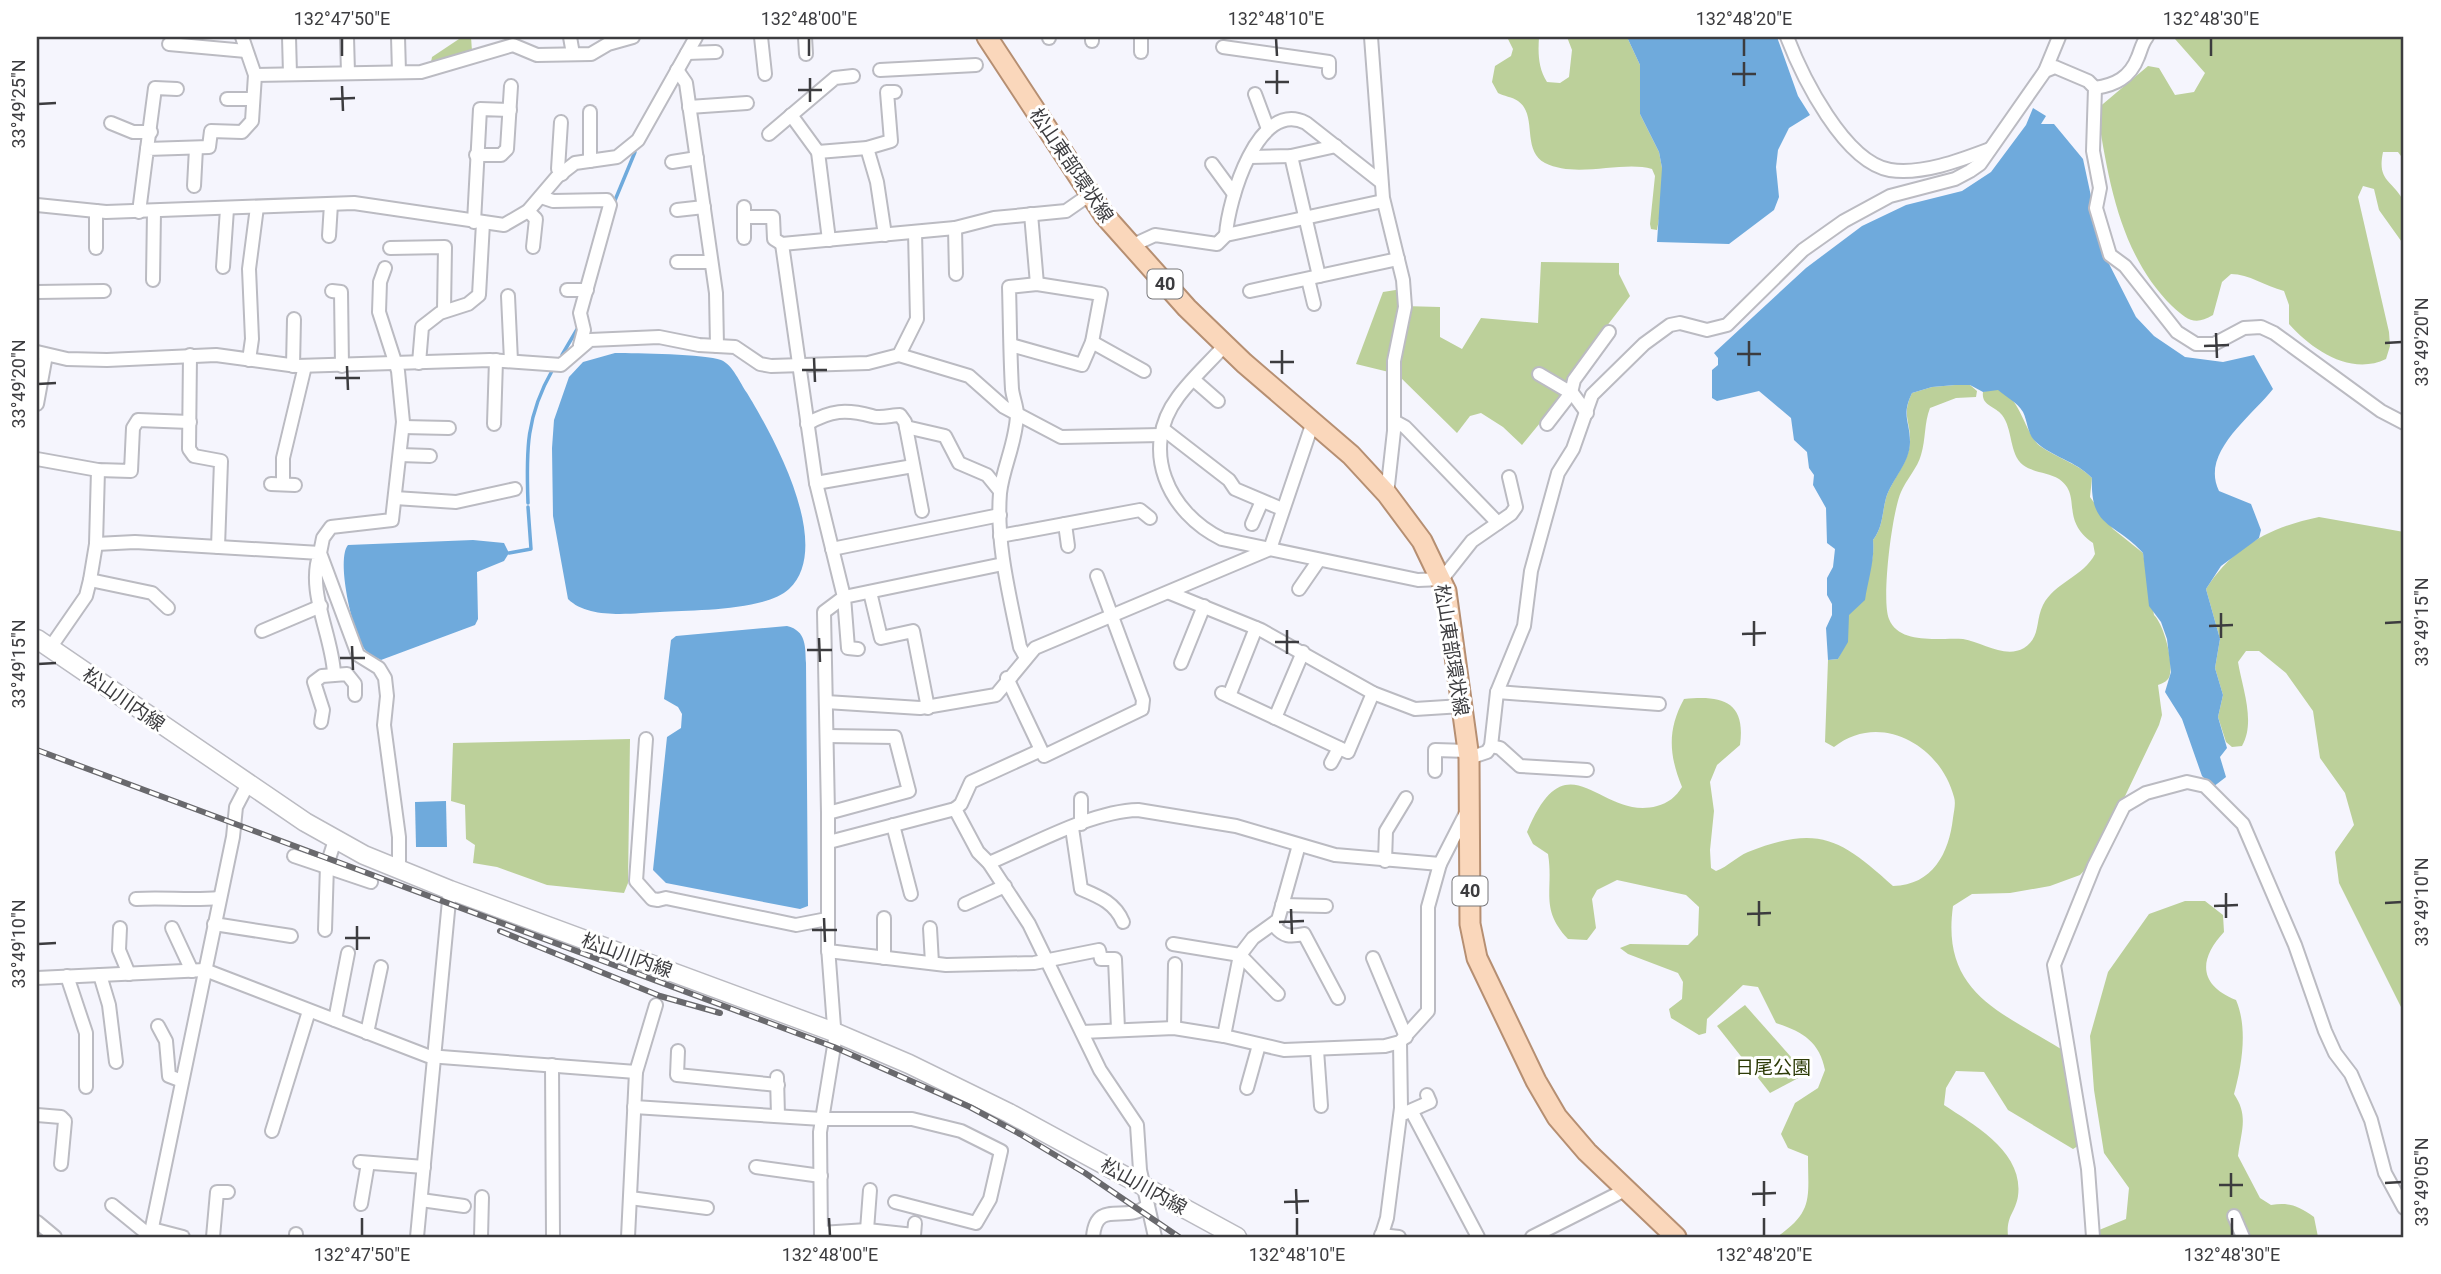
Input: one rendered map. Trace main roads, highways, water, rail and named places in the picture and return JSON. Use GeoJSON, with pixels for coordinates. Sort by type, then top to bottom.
{"type":"FeatureCollection","features":[{"type":"Feature","properties":{"kind":"main road","name":"松山東部環状線"},"geometry":{"type":"LineString","coordinates":[[992,43],[1088,195],[1131,246],[1226,345],[1313,422],[1387,494],[1422,541],[1441,579],[1449,610],[1469,754],[1470,925],[1477,958],[1536,1081],[1557,1118],[1625,1190],[1657,1230],[1676,1237]]}},
{"type":"Feature","properties":{"kind":"main road","name":"松山川内線"},"geometry":{"type":"LineString","coordinates":[[43,643],[335,840],[450,890],[834,1032],[957,1086],[1237,1237]]}},
{"type":"Feature","properties":{"kind":"water"},"geometry":{"type":"Polygon","coordinates":[[[1627,37],[1777,37],[1798,96],[1810,115],[1789,128],[1778,150],[1776,167],[1779,197],[1774,210],[1729,244],[1657,242],[1662,168],[1659,152],[1640,114],[1640,65],[1627,37]]]}},
{"type":"Feature","properties":{"kind":"water"},"geometry":{"type":"Polygon","coordinates":[[[2033,108],[2046,116],[2041,124],[2054,124],[2083,159],[2103,252],[2136,317],[2154,336],[2185,357],[2223,362],[2254,355],[2273,389],[2231,436],[2216,463],[2215,477],[2219,491],[2251,504],[2261,530],[2259,538],[2221,566],[2206,589],[2220,639],[2215,668],[2223,695],[2218,717],[2227,748],[2220,757],[2226,777],[2213,787],[2202,776],[2182,719],[2165,692],[2171,672],[2167,639],[2161,622],[2149,606],[2143,553],[2100,516],[2092,495],[2092,478],[2033,439],[2018,405],[1998,390],[1983,392],[1970,385],[1932,387],[1912,393],[1907,413],[1909,450],[1886,498],[1880,525],[1873,540],[1865,600],[1849,615],[1848,642],[1838,659],[1828,660],[1826,628],[1832,615],[1832,604],[1827,595],[1827,578],[1833,567],[1835,549],[1827,543],[1826,508],[1813,485],[1814,475],[1809,468],[1807,452],[1794,440],[1791,418],[1759,391],[1717,401],[1712,398],[1712,370],[1718,365],[1718,358],[1714,353],[1806,268],[1862,226],[1906,205],[1962,191],[1991,172],[2026,125],[2033,108]]]}},
{"type":"Feature","properties":{"kind":"water"},"geometry":{"type":"Polygon","coordinates":[[[615,353],[701,356],[721,360],[733,370],[771,435],[795,490],[803,519],[805,546],[801,570],[789,589],[764,602],[708,610],[599,613],[577,606],[568,599],[553,516],[554,420],[569,377],[583,362],[615,353]]]}},
{"type":"Feature","properties":{"kind":"water"},"geometry":{"type":"Polygon","coordinates":[[[473,540],[504,543],[509,553],[504,561],[477,572],[478,619],[475,625],[381,660],[367,651],[354,626],[347,595],[344,564],[348,545],[473,540]]]}},
{"type":"Feature","properties":{"kind":"water"},"geometry":{"type":"Polygon","coordinates":[[[787,626],[794,628],[802,636],[805,651],[808,906],[800,909],[666,883],[653,870],[667,737],[681,728],[682,714],[678,707],[664,699],[671,640],[676,636],[787,626]]]}},
{"type":"Feature","properties":{"kind":"water"},"geometry":{"type":"Polygon","coordinates":[[[446,801],[447,847],[416,847],[415,802],[446,801]]]}},
{"type":"Feature","properties":{"kind":"waterway"},"geometry":{"type":"LineString","coordinates":[[613,205],[635,152]]}},
{"type":"Feature","properties":{"kind":"waterway"},"geometry":{"type":"LineString","coordinates":[[562,355],[579,326]]}},
{"type":"Feature","properties":{"kind":"waterway"},"geometry":{"type":"LineString","coordinates":[[528,503],[530,434],[537,402],[553,369]]}},
{"type":"Feature","properties":{"kind":"waterway"},"geometry":{"type":"LineString","coordinates":[[509,553],[531,549],[528,507]]}},
{"type":"Feature","properties":{"kind":"railway"},"geometry":{"type":"LineString","coordinates":[[37,750],[834,1047],[970,1107],[1020,1134],[1085,1173],[1179,1237]]}},
{"type":"Feature","properties":{"kind":"railway"},"geometry":{"type":"LineString","coordinates":[[500,931],[660,996],[720,1013]]}},
{"type":"Feature","properties":{"kind":"park label","name":"日尾公園"},"geometry":{"type":"Point","coordinates":[1773,1067]}}]}
